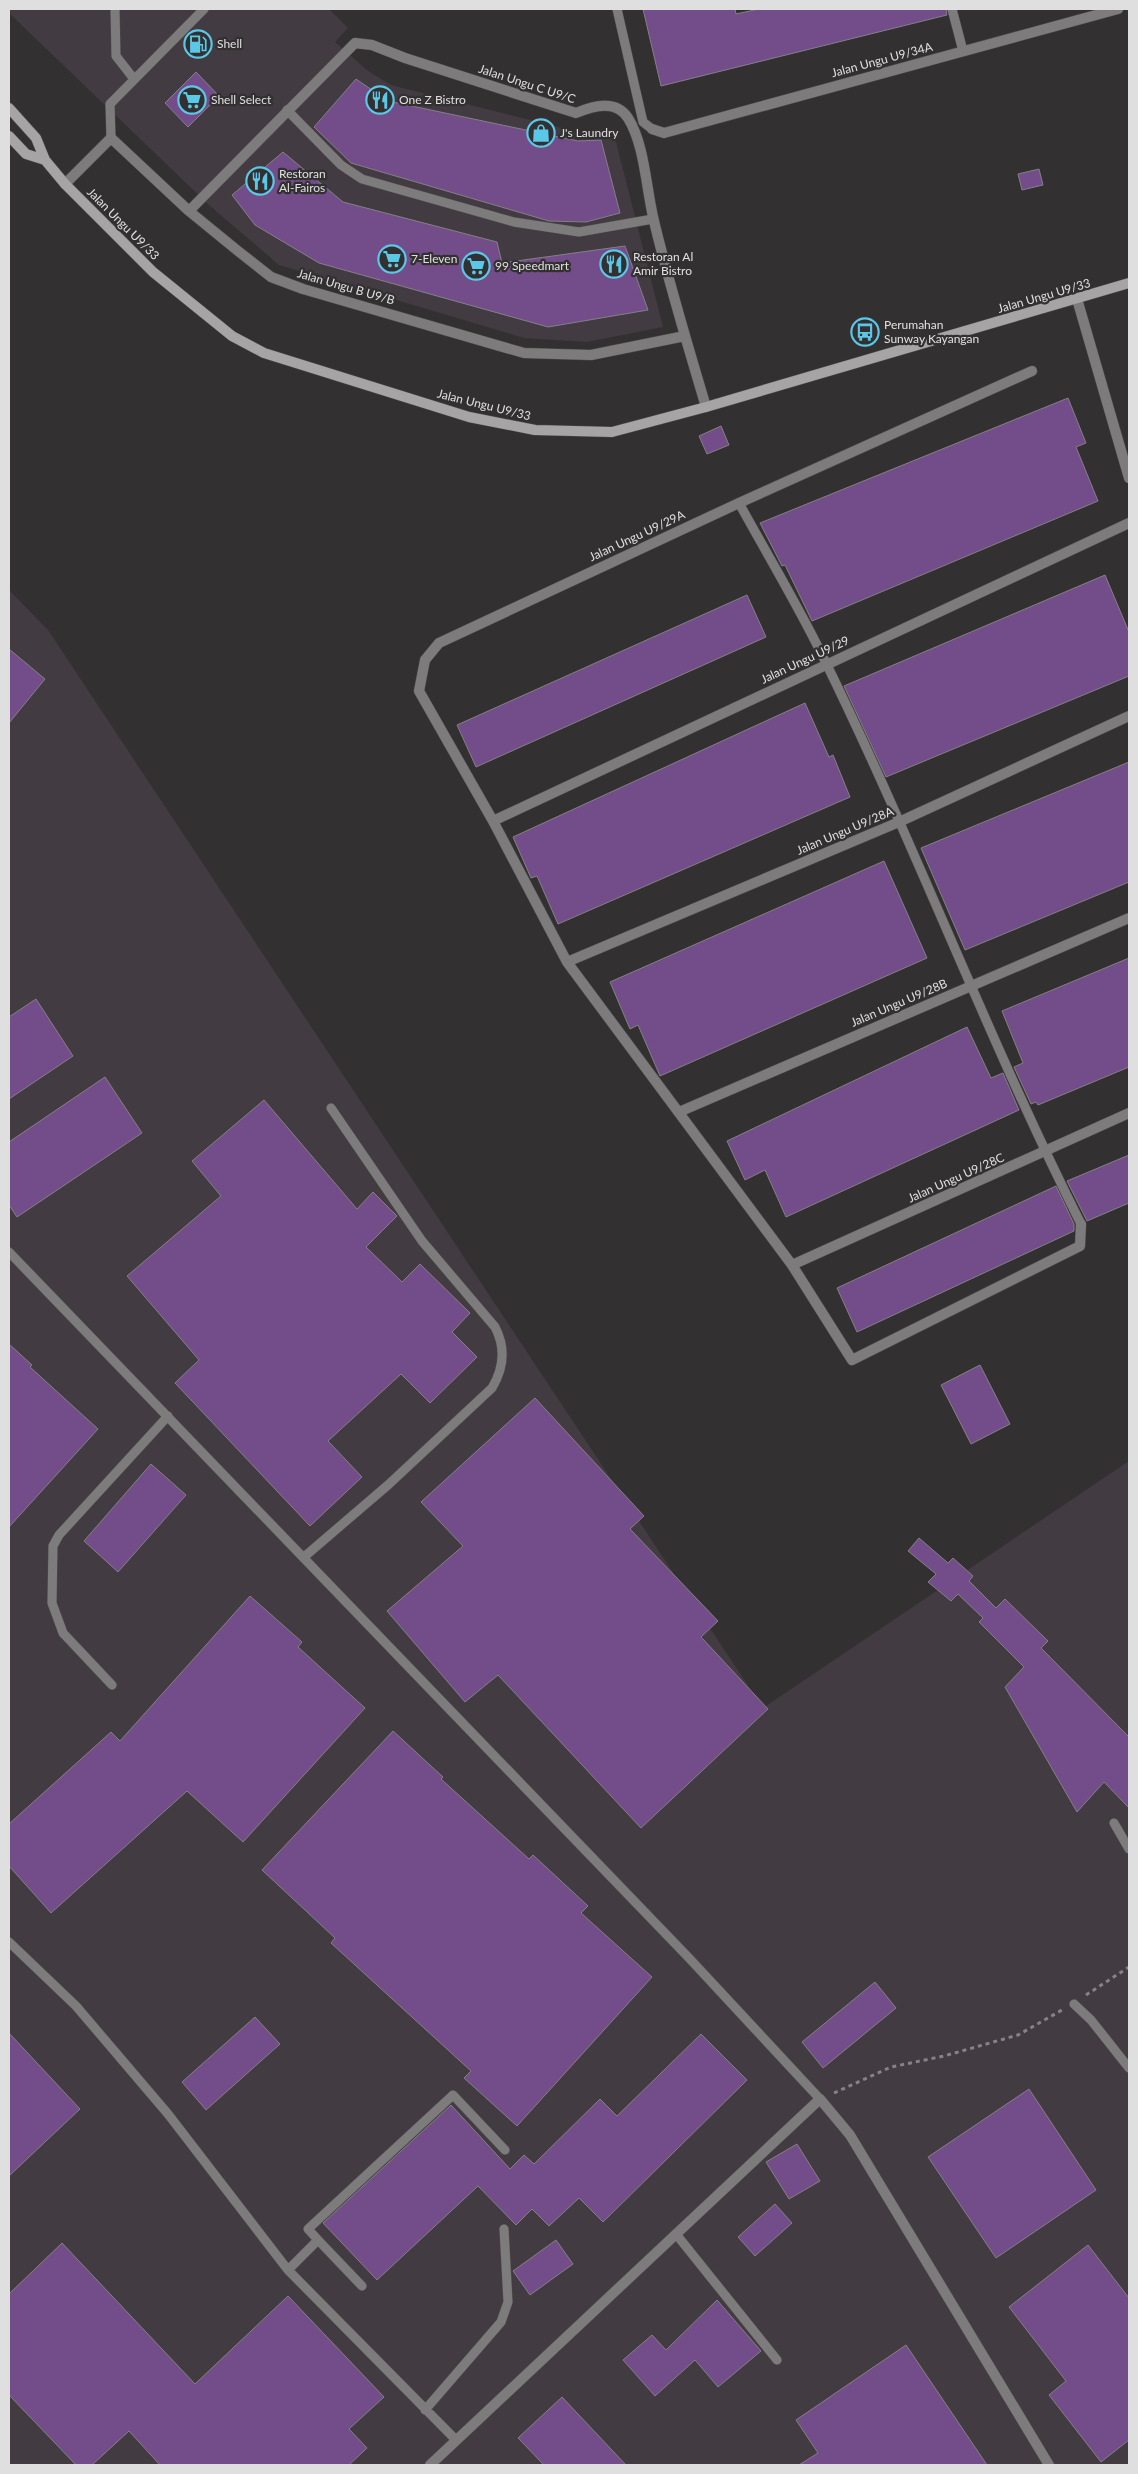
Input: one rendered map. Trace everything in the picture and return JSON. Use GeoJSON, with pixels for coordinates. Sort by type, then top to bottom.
{"type":"FeatureCollection","features":[{"type":"Feature","properties":{"kind":"street","name":"Jalan Ungu U9/34A"},"geometry":{"type":"LineString","coordinates":[[652,129],[664,133],[1118,9]]}},
{"type":"Feature","properties":{"kind":"street","name":"Jalan Ungu C U9/C"},"geometry":{"type":"LineString","coordinates":[[189,211],[355,43],[390,50],[405,58],[576,113],[590,107],[612,106],[628,118],[642,155],[653,220],[706,407]]}},
{"type":"Feature","properties":{"kind":"street","name":"Jalan Ungu U9/33"},"geometry":{"type":"LineString","coordinates":[[9,108],[36,138],[45,160],[65,184],[153,272],[232,336],[264,353],[469,417],[535,430],[612,432],[706,407],[1129,283]]}},
{"type":"Feature","properties":{"kind":"street","name":"Jalan Ungu U9/33"},"geometry":{"type":"LineString","coordinates":[[9,136],[26,154],[45,160]]}},
{"type":"Feature","properties":{"kind":"street"},"geometry":{"type":"LineString","coordinates":[[65,184],[111,138]]}},
{"type":"Feature","properties":{"kind":"street","name":"Jalan Ungu B U9/B"},"geometry":{"type":"LineString","coordinates":[[111,138],[189,211],[271,277],[303,289],[524,353],[591,355],[685,336]]}},
{"type":"Feature","properties":{"kind":"street"},"geometry":{"type":"LineString","coordinates":[[1077,299],[1129,478]]}},
{"type":"Feature","properties":{"kind":"street","name":"Jalan Ungu U9/29A"},"geometry":{"type":"LineString","coordinates":[[1032,371],[739,503],[439,643],[425,660],[419,691],[493,821],[567,962],[792,1266],[852,1360],[1080,1246],[1081,1224]]}},
{"type":"Feature","properties":{"kind":"street","name":"Jalan Ungu U9/29"},"geometry":{"type":"LineString","coordinates":[[493,821],[1129,523]]}},
{"type":"Feature","properties":{"kind":"street","name":"Jalan Ungu U9/28A"},"geometry":{"type":"LineString","coordinates":[[567,962],[899,822],[1129,716]]}},
{"type":"Feature","properties":{"kind":"street","name":"Jalan Ungu U9/28B"},"geometry":{"type":"LineString","coordinates":[[679,1112],[1129,918]]}},
{"type":"Feature","properties":{"kind":"street","name":"Jalan Ungu U9/28C"},"geometry":{"type":"LineString","coordinates":[[792,1266],[1129,1113]]}},
{"type":"Feature","properties":{"kind":"street"},"geometry":{"type":"LineString","coordinates":[[430,2465],[820,2099],[850,2135],[1049,2465]]}},
{"type":"Feature","properties":{"kind":"lane"},"geometry":{"type":"LineString","coordinates":[[115,9],[116,56],[134,79]]}},
{"type":"Feature","properties":{"kind":"lane"},"geometry":{"type":"LineString","coordinates":[[111,138],[110,104],[204,9]]}},
{"type":"Feature","properties":{"kind":"lane"},"geometry":{"type":"LineString","coordinates":[[617,9],[643,122],[652,129]]}},
{"type":"Feature","properties":{"kind":"lane"},"geometry":{"type":"LineString","coordinates":[[952,9],[963,51]]}},
{"type":"Feature","properties":{"kind":"lane"},"geometry":{"type":"LineString","coordinates":[[287,110],[341,165],[362,179],[514,222],[579,232],[653,220]]}},
{"type":"Feature","properties":{"kind":"lane"},"geometry":{"type":"LineString","coordinates":[[739,503],[827,663],[1045,1152],[1081,1224]]}},
{"type":"Feature","properties":{"kind":"lane"},"geometry":{"type":"LineString","coordinates":[[304,1557],[388,1485],[492,1388],[502,1369],[500,1337],[495,1327],[422,1241],[331,1108]]}},
{"type":"Feature","properties":{"kind":"lane"},"geometry":{"type":"LineString","coordinates":[[9,1252],[682,1951],[820,2099]]}},
{"type":"Feature","properties":{"kind":"lane"},"geometry":{"type":"LineString","coordinates":[[112,1685],[63,1633],[52,1603],[53,1546],[59,1535],[168,1416]]}},
{"type":"Feature","properties":{"kind":"lane"},"geometry":{"type":"LineString","coordinates":[[1114,1823],[1129,1848]]}},
{"type":"Feature","properties":{"kind":"lane"},"geometry":{"type":"LineString","coordinates":[[9,1942],[76,2006],[156,2099],[288,2270],[456,2440]]}},
{"type":"Feature","properties":{"kind":"lane"},"geometry":{"type":"LineString","coordinates":[[1074,2004],[1091,2020],[1129,2068]]}},
{"type":"Feature","properties":{"kind":"lane"},"geometry":{"type":"LineString","coordinates":[[362,2286],[308,2229],[453,2095],[505,2150]]}},
{"type":"Feature","properties":{"kind":"lane"},"geometry":{"type":"LineString","coordinates":[[425,2410],[501,2322],[508,2302],[504,2229]]}},
{"type":"Feature","properties":{"kind":"lane"},"geometry":{"type":"LineString","coordinates":[[676,2234],[777,2360]]}},
{"type":"Feature","properties":{"kind":"lane"},"geometry":{"type":"LineString","coordinates":[[288,2270],[318,2240]]}},
{"type":"Feature","properties":{"kind":"path"},"geometry":{"type":"LineString","coordinates":[[820,2099],[891,2067],[944,2056],[1018,2036],[1074,2004],[1129,1967]]}},
{"type":"Feature","properties":{"kind":"shaded area"},"geometry":{"type":"Polygon","coordinates":[[[9,9],[329,9],[348,28],[335,42],[368,71],[391,85],[578,132],[613,130],[663,327],[587,342],[524,338],[279,265],[210,206],[9,13],[9,9]]]}},
{"type":"Feature","properties":{"kind":"shaded area"},"geometry":{"type":"Polygon","coordinates":[[[9,590],[48,630],[763,1708],[1129,1461],[1129,2465],[9,2465],[9,590]]]}},
{"type":"Feature","properties":{"kind":"building"},"geometry":{"type":"Polygon","coordinates":[[[643,9],[735,9],[736,14],[759,9],[946,9],[947,15],[661,86],[643,9]]]}},
{"type":"Feature","properties":{"kind":"building","name":"Shell Select"},"geometry":{"type":"Polygon","coordinates":[[[196,72],[219,96],[188,127],[165,103],[196,72]]]}},
{"type":"Feature","properties":{"kind":"building"},"geometry":{"type":"Polygon","coordinates":[[[356,79],[388,101],[578,141],[601,140],[620,213],[586,222],[549,221],[351,163],[314,127],[356,79]]]}},
{"type":"Feature","properties":{"kind":"building"},"geometry":{"type":"Polygon","coordinates":[[[283,152],[343,202],[497,242],[502,263],[625,246],[648,310],[548,327],[319,263],[255,225],[232,195],[283,152]]]}},
{"type":"Feature","properties":{"kind":"building"},"geometry":{"type":"Polygon","coordinates":[[[1039,169],[1043,185],[1022,190],[1018,174],[1039,169]]]}},
{"type":"Feature","properties":{"kind":"building"},"geometry":{"type":"Polygon","coordinates":[[[1068,398],[1086,443],[1076,447],[1098,501],[812,621],[785,565],[782,566],[760,523],[1068,398]]]}},
{"type":"Feature","properties":{"kind":"building"},"geometry":{"type":"Polygon","coordinates":[[[721,426],[729,445],[707,454],[699,436],[721,426]]]}},
{"type":"Feature","properties":{"kind":"building"},"geometry":{"type":"Polygon","coordinates":[[[1105,575],[1129,632],[1129,676],[886,777],[844,686],[1105,575]]]}},
{"type":"Feature","properties":{"kind":"building"},"geometry":{"type":"Polygon","coordinates":[[[747,595],[766,637],[476,767],[457,725],[747,595]]]}},
{"type":"Feature","properties":{"kind":"building"},"geometry":{"type":"Polygon","coordinates":[[[9,649],[45,679],[9,723],[9,649]]]}},
{"type":"Feature","properties":{"kind":"building"},"geometry":{"type":"Polygon","coordinates":[[[805,703],[829,757],[833,755],[850,797],[558,924],[537,876],[531,878],[513,837],[805,703]]]}},
{"type":"Feature","properties":{"kind":"building"},"geometry":{"type":"Polygon","coordinates":[[[1129,762],[1129,882],[965,950],[921,848],[1129,762]]]}},
{"type":"Feature","properties":{"kind":"building"},"geometry":{"type":"Polygon","coordinates":[[[884,861],[927,958],[660,1076],[638,1025],[630,1029],[610,982],[884,861]]]}},
{"type":"Feature","properties":{"kind":"building"},"geometry":{"type":"Polygon","coordinates":[[[1129,958],[1129,1067],[1038,1105],[1036,1102],[1031,1104],[1014,1067],[1023,1063],[1002,1011],[1129,958]]]}},
{"type":"Feature","properties":{"kind":"building"},"geometry":{"type":"Polygon","coordinates":[[[36,999],[73,1056],[9,1099],[9,1017],[36,999]]]}},
{"type":"Feature","properties":{"kind":"building"},"geometry":{"type":"Polygon","coordinates":[[[967,1027],[991,1078],[1003,1073],[1019,1110],[786,1217],[765,1170],[745,1180],[727,1141],[967,1027]]]}},
{"type":"Feature","properties":{"kind":"building"},"geometry":{"type":"Polygon","coordinates":[[[105,1077],[142,1133],[17,1217],[9,1205],[9,1142],[105,1077]]]}},
{"type":"Feature","properties":{"kind":"building"},"geometry":{"type":"Polygon","coordinates":[[[264,1100],[357,1209],[373,1192],[397,1216],[366,1247],[402,1282],[420,1264],[470,1313],[452,1332],[477,1357],[430,1403],[401,1374],[328,1441],[362,1477],[310,1526],[175,1383],[199,1360],[127,1276],[221,1196],[192,1161],[264,1100]]]}},
{"type":"Feature","properties":{"kind":"building"},"geometry":{"type":"Polygon","coordinates":[[[1129,1155],[1129,1203],[1087,1221],[1067,1181],[1129,1155]]]}},
{"type":"Feature","properties":{"kind":"building"},"geometry":{"type":"Polygon","coordinates":[[[1056,1186],[1074,1224],[1074,1231],[857,1332],[837,1288],[1056,1186]]]}},
{"type":"Feature","properties":{"kind":"building"},"geometry":{"type":"Polygon","coordinates":[[[9,1344],[32,1365],[30,1367],[98,1429],[9,1527],[9,1344]]]}},
{"type":"Feature","properties":{"kind":"building"},"geometry":{"type":"Polygon","coordinates":[[[980,1365],[1010,1424],[971,1444],[941,1385],[980,1365]]]}},
{"type":"Feature","properties":{"kind":"building"},"geometry":{"type":"Polygon","coordinates":[[[535,1398],[644,1516],[630,1529],[718,1621],[701,1637],[768,1709],[641,1828],[498,1675],[465,1702],[387,1611],[463,1546],[421,1502],[535,1398]]]}},
{"type":"Feature","properties":{"kind":"building"},"geometry":{"type":"Polygon","coordinates":[[[151,1464],[186,1495],[118,1572],[84,1541],[151,1464]]]}},
{"type":"Feature","properties":{"kind":"building"},"geometry":{"type":"Polygon","coordinates":[[[919,1538],[948,1563],[953,1558],[973,1576],[969,1581],[996,1608],[1005,1599],[1048,1641],[1041,1648],[1129,1737],[1129,1808],[1104,1782],[1077,1812],[1005,1687],[1024,1667],[979,1622],[983,1618],[958,1594],[951,1601],[928,1582],[936,1574],[908,1551],[919,1538]]]}},
{"type":"Feature","properties":{"kind":"building"},"geometry":{"type":"Polygon","coordinates":[[[250,1596],[302,1642],[298,1647],[365,1708],[243,1842],[187,1791],[51,1913],[9,1866],[9,1824],[111,1732],[120,1741],[250,1596]]]}},
{"type":"Feature","properties":{"kind":"building"},"geometry":{"type":"Polygon","coordinates":[[[393,1731],[443,1777],[441,1779],[529,1859],[533,1855],[588,1906],[581,1913],[652,1977],[517,2126],[464,2078],[471,2071],[331,1943],[335,1938],[262,1870],[393,1731]]]}},
{"type":"Feature","properties":{"kind":"building"},"geometry":{"type":"Polygon","coordinates":[[[875,1982],[896,2008],[823,2068],[802,2042],[875,1982]]]}},
{"type":"Feature","properties":{"kind":"building"},"geometry":{"type":"Polygon","coordinates":[[[255,2017],[280,2044],[206,2110],[182,2082],[255,2017]]]}},
{"type":"Feature","properties":{"kind":"building"},"geometry":{"type":"Polygon","coordinates":[[[9,2033],[80,2109],[9,2176],[9,2033]]]}},
{"type":"Feature","properties":{"kind":"building"},"geometry":{"type":"Polygon","coordinates":[[[701,2034],[747,2080],[603,2222],[579,2198],[549,2226],[532,2209],[516,2225],[478,2186],[377,2280],[323,2223],[451,2105],[510,2169],[524,2155],[534,2164],[600,2099],[617,2116],[701,2034]]]}},
{"type":"Feature","properties":{"kind":"building"},"geometry":{"type":"Polygon","coordinates":[[[1029,2089],[1096,2190],[996,2258],[928,2157],[1029,2089]]]}},
{"type":"Feature","properties":{"kind":"building"},"geometry":{"type":"Polygon","coordinates":[[[797,2144],[820,2181],[789,2199],[766,2162],[797,2144]]]}},
{"type":"Feature","properties":{"kind":"building"},"geometry":{"type":"Polygon","coordinates":[[[775,2204],[792,2223],[755,2256],[738,2237],[775,2204]]]}},
{"type":"Feature","properties":{"kind":"building"},"geometry":{"type":"Polygon","coordinates":[[[556,2240],[573,2264],[530,2295],[513,2271],[556,2240]]]}},
{"type":"Feature","properties":{"kind":"building"},"geometry":{"type":"Polygon","coordinates":[[[62,2243],[195,2384],[288,2296],[384,2397],[349,2429],[367,2448],[349,2465],[160,2465],[129,2431],[92,2465],[76,2465],[9,2395],[9,2294],[62,2243]]]}},
{"type":"Feature","properties":{"kind":"building"},"geometry":{"type":"Polygon","coordinates":[[[1088,2245],[1129,2298],[1129,2440],[1101,2462],[1049,2395],[1066,2381],[1009,2307],[1088,2245]]]}},
{"type":"Feature","properties":{"kind":"building"},"geometry":{"type":"Polygon","coordinates":[[[717,2300],[761,2351],[718,2387],[695,2360],[655,2396],[623,2360],[652,2335],[666,2350],[717,2300]]]}},
{"type":"Feature","properties":{"kind":"building"},"geometry":{"type":"Polygon","coordinates":[[[906,2345],[987,2465],[799,2465],[818,2453],[796,2420],[906,2345]]]}},
{"type":"Feature","properties":{"kind":"building"},"geometry":{"type":"Polygon","coordinates":[[[562,2397],[626,2465],[544,2465],[518,2438],[562,2397]]]}},
{"type":"Feature","properties":{"kind":"place","name":"Shell"},"geometry":{"type":"Point","coordinates":[198,44]}},
{"type":"Feature","properties":{"kind":"place","name":"Shell Select"},"geometry":{"type":"Point","coordinates":[192,100]}},
{"type":"Feature","properties":{"kind":"place","name":"One Z Bistro"},"geometry":{"type":"Point","coordinates":[380,100]}},
{"type":"Feature","properties":{"kind":"place","name":"J's Laundry"},"geometry":{"type":"Point","coordinates":[541,133]}},
{"type":"Feature","properties":{"kind":"place","name":"Restoran Al-Fairos"},"geometry":{"type":"Point","coordinates":[260,181]}},
{"type":"Feature","properties":{"kind":"place","name":"7-Eleven"},"geometry":{"type":"Point","coordinates":[392,259]}},
{"type":"Feature","properties":{"kind":"place","name":"Restoran Al Amir Bistro"},"geometry":{"type":"Point","coordinates":[614,264]}},
{"type":"Feature","properties":{"kind":"place","name":"99 Speedmart"},"geometry":{"type":"Point","coordinates":[476,266]}},
{"type":"Feature","properties":{"kind":"place","name":"Perumahan Sunway Kayangan"},"geometry":{"type":"Point","coordinates":[865,332]}}]}
